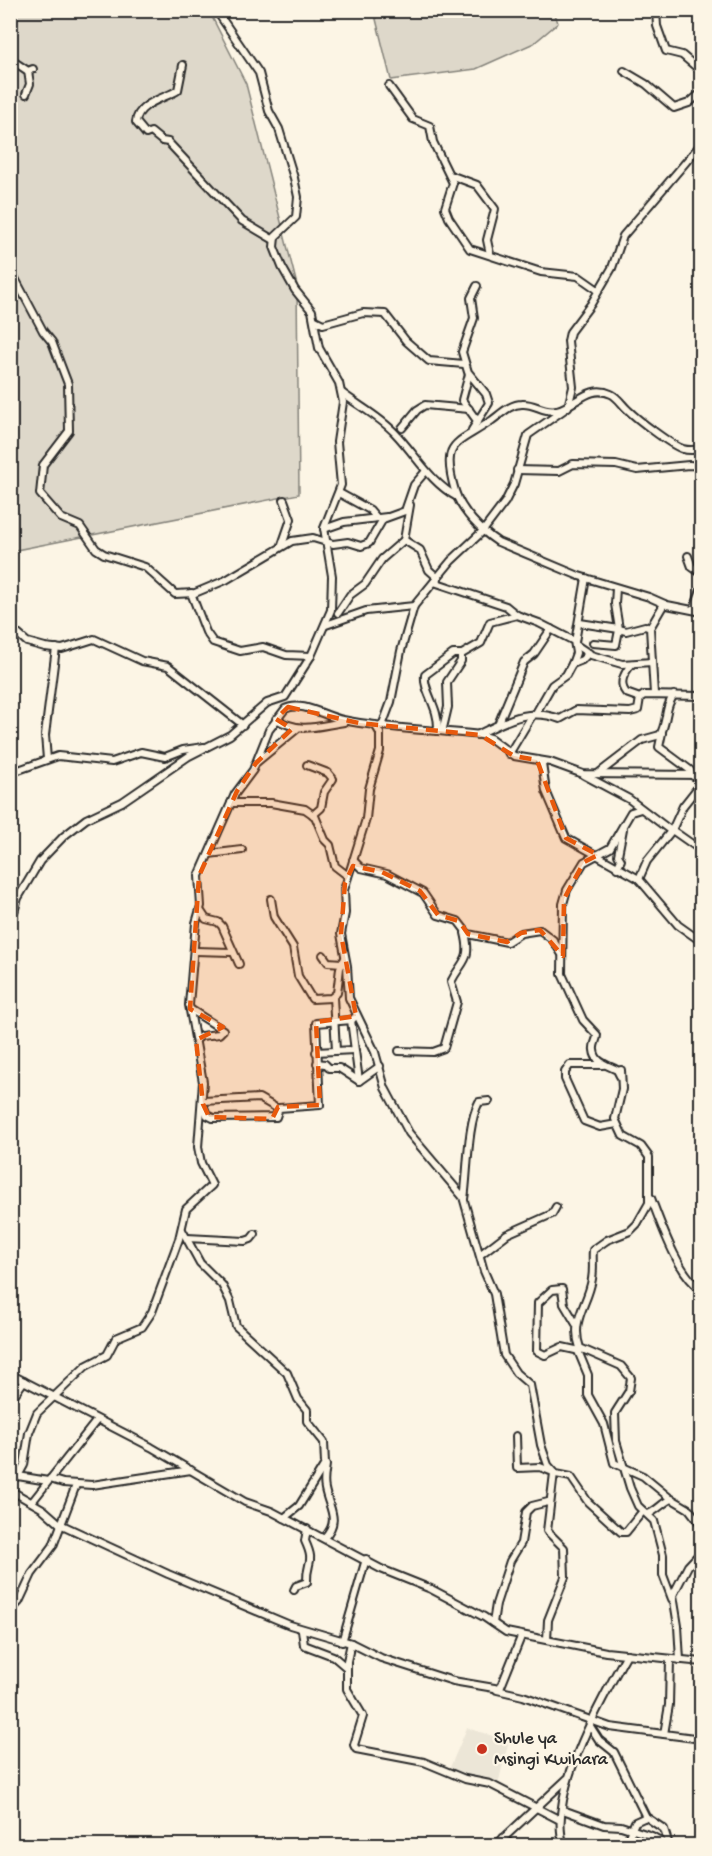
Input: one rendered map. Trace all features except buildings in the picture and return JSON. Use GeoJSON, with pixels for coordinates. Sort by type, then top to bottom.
{"type":"FeatureCollection","features":[{"type":"Feature","properties":{"kind":"street"},"geometry":{"type":"LineString","coordinates":[[216,10],[260,74],[269,111],[279,129],[294,178],[298,197],[296,217],[274,240]]}},
{"type":"Feature","properties":{"kind":"street"},"geometry":{"type":"LineString","coordinates":[[656,10],[657,26],[666,51],[684,57],[702,72]]}},
{"type":"Feature","properties":{"kind":"street"},"geometry":{"type":"LineString","coordinates":[[10,59],[31,70],[30,84],[26,94]]}},
{"type":"Feature","properties":{"kind":"street"},"geometry":{"type":"LineString","coordinates":[[183,65],[178,90],[155,99],[137,116],[136,122],[146,134],[152,132],[162,141],[168,142],[242,221],[274,240],[282,267],[295,290],[312,311],[319,348],[342,393],[394,431],[446,492],[457,497]]}},
{"type":"Feature","properties":{"kind":"street"},"geometry":{"type":"LineString","coordinates":[[624,71],[646,84],[674,108],[689,103],[702,92]]}},
{"type":"Feature","properties":{"kind":"street"},"geometry":{"type":"LineString","coordinates":[[389,86],[413,119],[430,126],[433,142],[450,175],[452,189],[445,204],[448,218],[470,249],[490,254],[498,260],[541,272],[578,276],[598,290]]}},
{"type":"Feature","properties":{"kind":"street"},"geometry":{"type":"LineString","coordinates":[[568,407],[573,387],[568,341],[570,332],[591,304],[612,268],[624,236],[702,142]]}},
{"type":"Feature","properties":{"kind":"street"},"geometry":{"type":"LineString","coordinates":[[450,175],[477,185],[495,209],[487,240],[490,254]]}},
{"type":"Feature","properties":{"kind":"street"},"geometry":{"type":"LineString","coordinates":[[10,269],[43,331],[54,344],[68,383],[69,431],[44,465],[40,494],[61,518],[80,526],[90,542],[102,554],[145,567],[176,595],[190,593],[244,572],[282,545],[313,538],[364,545],[371,541],[379,524],[388,517]]}},
{"type":"Feature","properties":{"kind":"street"},"geometry":{"type":"LineString","coordinates":[[472,430],[488,406],[488,399],[464,364],[462,344],[474,318],[471,298],[477,286]]}},
{"type":"Feature","properties":{"kind":"street"},"geometry":{"type":"LineString","coordinates":[[315,320],[323,324],[363,313],[385,314],[406,340],[429,361],[464,364]]}},
{"type":"Feature","properties":{"kind":"street"},"geometry":{"type":"LineString","coordinates":[[469,374],[461,396],[464,405],[478,422]]}},
{"type":"Feature","properties":{"kind":"street"},"geometry":{"type":"LineString","coordinates":[[359,1081],[341,934],[345,913],[344,890],[366,819],[369,789],[380,751],[379,725],[392,702],[401,651],[414,606],[483,531],[511,492],[528,435],[585,394],[598,391],[611,394],[630,412],[675,446],[694,450],[702,447]]}},
{"type":"Feature","properties":{"kind":"street"},"geometry":{"type":"LineString","coordinates":[[10,927],[22,892],[40,861],[53,845],[78,825],[122,802],[208,746],[230,735],[267,703],[285,697],[311,656],[326,625],[332,603],[332,576],[324,529],[339,493],[341,476],[338,436],[342,393]]}},
{"type":"Feature","properties":{"kind":"street"},"geometry":{"type":"LineString","coordinates":[[568,407],[548,411],[526,404],[516,404],[459,440],[449,456],[457,497],[483,531],[498,542],[586,578],[649,597],[664,604],[702,612]]}},
{"type":"Feature","properties":{"kind":"street"},"geometry":{"type":"LineString","coordinates":[[402,428],[417,410],[425,405],[469,409]]}},
{"type":"Feature","properties":{"kind":"street"},"geometry":{"type":"LineString","coordinates":[[517,470],[559,471],[573,464],[616,465],[637,470],[702,466]]}},
{"type":"Feature","properties":{"kind":"street"},"geometry":{"type":"LineString","coordinates":[[338,614],[350,595],[364,584],[382,559],[404,540],[414,485],[426,471]]}},
{"type":"Feature","properties":{"kind":"street"},"geometry":{"type":"LineString","coordinates":[[339,493],[370,510],[376,517]]}},
{"type":"Feature","properties":{"kind":"street"},"geometry":{"type":"LineString","coordinates":[[282,545],[291,519],[284,500]]}},
{"type":"Feature","properties":{"kind":"street"},"geometry":{"type":"LineString","coordinates":[[324,529],[405,512],[411,501]]}},
{"type":"Feature","properties":{"kind":"street"},"geometry":{"type":"LineString","coordinates":[[404,540],[419,549],[436,580],[508,607],[516,615],[551,629],[589,653],[622,664],[652,662]]}},
{"type":"Feature","properties":{"kind":"street"},"geometry":{"type":"LineString","coordinates":[[688,556],[692,567],[702,574]]}},
{"type":"Feature","properties":{"kind":"street"},"geometry":{"type":"LineString","coordinates":[[509,754],[552,685],[566,675],[576,655],[575,644],[586,578]]}},
{"type":"Feature","properties":{"kind":"street"},"geometry":{"type":"LineString","coordinates":[[694,609],[702,587]]}},
{"type":"Feature","properties":{"kind":"street"},"geometry":{"type":"LineString","coordinates":[[592,643],[615,646],[619,629],[615,604],[616,588]]}},
{"type":"Feature","properties":{"kind":"street"},"geometry":{"type":"LineString","coordinates":[[190,593],[206,632],[213,642],[240,651],[263,647],[286,655],[311,656]]}},
{"type":"Feature","properties":{"kind":"street"},"geometry":{"type":"LineString","coordinates":[[332,603],[344,619]]}},
{"type":"Feature","properties":{"kind":"street"},"geometry":{"type":"LineString","coordinates":[[654,694],[650,628],[664,604]]}},
{"type":"Feature","properties":{"kind":"street"},"geometry":{"type":"LineString","coordinates":[[326,625],[379,609],[414,606]]}},
{"type":"Feature","properties":{"kind":"street"},"geometry":{"type":"LineString","coordinates":[[441,730],[438,711],[425,677],[444,660],[481,643],[490,622],[516,615]]}},
{"type":"Feature","properties":{"kind":"street"},"geometry":{"type":"LineString","coordinates":[[580,623],[619,629],[645,626],[650,628]]}},
{"type":"Feature","properties":{"kind":"street"},"geometry":{"type":"LineString","coordinates":[[10,627],[33,645],[56,648],[94,639],[142,661],[165,665],[243,725]]}},
{"type":"Feature","properties":{"kind":"street"},"geometry":{"type":"LineString","coordinates":[[499,722],[524,663],[534,654],[551,629]]}},
{"type":"Feature","properties":{"kind":"street"},"geometry":{"type":"LineString","coordinates":[[47,759],[45,735],[56,648]]}},
{"type":"Feature","properties":{"kind":"street"},"geometry":{"type":"LineString","coordinates":[[572,664],[582,660],[589,653]]}},
{"type":"Feature","properties":{"kind":"street"},"geometry":{"type":"LineString","coordinates":[[441,730],[448,707],[447,682],[461,661],[461,654]]}},
{"type":"Feature","properties":{"kind":"street"},"geometry":{"type":"LineString","coordinates":[[632,664],[623,677],[622,688],[626,693],[640,698],[654,694],[701,696]]}},
{"type":"Feature","properties":{"kind":"street"},"geometry":{"type":"LineString","coordinates":[[674,695],[667,704],[659,747],[690,770],[693,776]]}},
{"type":"Feature","properties":{"kind":"street"},"geometry":{"type":"LineString","coordinates":[[477,735],[499,722],[535,713],[547,713],[560,719],[576,710],[636,711],[640,698]]}},
{"type":"Feature","properties":{"kind":"street"},"geometry":{"type":"LineString","coordinates":[[10,1481],[18,1476],[24,1466],[34,1420],[42,1407],[86,1366],[107,1355],[116,1338],[132,1333],[145,1323],[159,1298],[182,1230],[186,1209],[212,1184],[201,1163],[198,1147],[203,1102],[201,1063],[190,1009],[200,910],[200,876],[231,803],[256,763],[276,719],[288,707],[298,706],[351,722],[441,730],[490,738],[509,754],[583,774],[641,808],[702,851]]}},
{"type":"Feature","properties":{"kind":"street"},"geometry":{"type":"LineString","coordinates":[[276,719],[298,729]]}},
{"type":"Feature","properties":{"kind":"street"},"geometry":{"type":"LineString","coordinates":[[256,763],[286,735],[298,729],[351,722]]}},
{"type":"Feature","properties":{"kind":"street"},"geometry":{"type":"LineString","coordinates":[[598,774],[642,740],[662,732]]}},
{"type":"Feature","properties":{"kind":"street"},"geometry":{"type":"LineString","coordinates":[[10,774],[58,756],[112,762],[141,752],[165,757],[183,750],[208,746]]}},
{"type":"Feature","properties":{"kind":"street"},"geometry":{"type":"LineString","coordinates":[[537,760],[542,764],[544,786],[566,837],[639,879],[678,925],[702,942]]}},
{"type":"Feature","properties":{"kind":"street"},"geometry":{"type":"LineString","coordinates":[[307,765],[328,773],[333,779],[324,792],[321,808],[313,815]]}},
{"type":"Feature","properties":{"kind":"street"},"geometry":{"type":"LineString","coordinates":[[583,774],[702,776]]}},
{"type":"Feature","properties":{"kind":"street"},"geometry":{"type":"LineString","coordinates":[[639,879],[647,861],[672,830],[683,806],[702,782]]}},
{"type":"Feature","properties":{"kind":"street"},"geometry":{"type":"LineString","coordinates":[[231,803],[271,803],[305,809],[313,815],[331,846],[334,866],[348,876]]}},
{"type":"Feature","properties":{"kind":"street"},"geometry":{"type":"LineString","coordinates":[[607,1066],[596,1056],[593,1048],[597,1035],[582,1020],[562,974],[561,935],[565,922],[564,899],[584,862],[610,848],[632,812],[641,808]]}},
{"type":"Feature","properties":{"kind":"street"},"geometry":{"type":"LineString","coordinates":[[617,868],[621,860],[618,855],[624,826]]}},
{"type":"Feature","properties":{"kind":"street"},"geometry":{"type":"LineString","coordinates":[[209,854],[242,850]]}},
{"type":"Feature","properties":{"kind":"street"},"geometry":{"type":"LineString","coordinates":[[353,860],[361,868],[387,874],[423,893],[438,915],[458,921],[465,933],[468,954],[465,964],[451,982],[457,1002],[444,1048],[434,1052],[399,1051]]}},
{"type":"Feature","properties":{"kind":"street"},"geometry":{"type":"LineString","coordinates":[[271,899],[274,917],[291,941],[298,976],[308,995],[317,1000],[333,997],[339,990],[344,960]]}},
{"type":"Feature","properties":{"kind":"street"},"geometry":{"type":"LineString","coordinates":[[200,910],[206,918],[220,923],[239,964]]}},
{"type":"Feature","properties":{"kind":"street"},"geometry":{"type":"LineString","coordinates":[[465,933],[507,942],[521,933],[540,930],[553,940],[563,956]]}},
{"type":"Feature","properties":{"kind":"street"},"geometry":{"type":"LineString","coordinates":[[195,951],[232,952]]}},
{"type":"Feature","properties":{"kind":"street"},"geometry":{"type":"LineString","coordinates":[[323,955],[328,962],[344,960]]}},
{"type":"Feature","properties":{"kind":"street"},"geometry":{"type":"LineString","coordinates":[[333,997],[336,1050]]}},
{"type":"Feature","properties":{"kind":"street"},"geometry":{"type":"LineString","coordinates":[[190,1009],[223,1030],[215,1035],[201,1036],[196,1040]]}},
{"type":"Feature","properties":{"kind":"street"},"geometry":{"type":"LineString","coordinates":[[203,1102],[259,1098],[278,1109],[321,1104],[316,1023],[353,1018]]}},
{"type":"Feature","properties":{"kind":"street"},"geometry":{"type":"LineString","coordinates":[[353,1018],[380,1066],[385,1088],[409,1133],[464,1199],[496,1300],[504,1355],[516,1373],[530,1385],[541,1445],[554,1472],[554,1489],[548,1502],[547,1531],[564,1548],[565,1577],[548,1620],[547,1640]]}},
{"type":"Feature","properties":{"kind":"street"},"geometry":{"type":"LineString","coordinates":[[316,1052],[354,1050]]}},
{"type":"Feature","properties":{"kind":"street"},"geometry":{"type":"LineString","coordinates":[[317,1063],[325,1064],[329,1068],[339,1068],[359,1081]]}},
{"type":"Feature","properties":{"kind":"street"},"geometry":{"type":"LineString","coordinates":[[617,1124],[600,1127],[580,1118],[565,1075],[566,1069],[572,1065],[607,1066],[620,1073],[622,1089],[615,1115],[617,1124],[623,1136],[641,1146],[648,1157],[649,1205],[637,1224],[593,1250],[592,1279],[577,1317],[579,1346],[588,1375],[588,1395],[604,1424],[612,1459],[617,1465],[643,1476],[671,1499],[689,1509],[702,1526]]}},
{"type":"Feature","properties":{"kind":"street"},"geometry":{"type":"LineString","coordinates":[[359,1081],[380,1066]]}},
{"type":"Feature","properties":{"kind":"street"},"geometry":{"type":"LineString","coordinates":[[464,1199],[475,1112],[479,1102],[489,1101]]}},
{"type":"Feature","properties":{"kind":"street"},"geometry":{"type":"LineString","coordinates":[[203,1102],[209,1117],[228,1119],[272,1119],[277,1117],[278,1109]]}},
{"type":"Feature","properties":{"kind":"street"},"geometry":{"type":"LineString","coordinates":[[648,1189],[663,1230],[690,1281],[702,1290]]}},
{"type":"Feature","properties":{"kind":"street"},"geometry":{"type":"LineString","coordinates":[[481,1254],[507,1234],[552,1214],[556,1207]]}},
{"type":"Feature","properties":{"kind":"street"},"geometry":{"type":"LineString","coordinates":[[182,1230],[200,1263],[222,1285],[230,1301],[236,1326],[261,1347],[290,1378],[298,1400],[306,1410],[307,1421],[324,1442],[326,1458],[324,1486],[334,1514],[332,1528],[324,1538]]}},
{"type":"Feature","properties":{"kind":"street"},"geometry":{"type":"LineString","coordinates":[[187,1238],[245,1241],[251,1239],[255,1234]]}},
{"type":"Feature","properties":{"kind":"street"},"geometry":{"type":"LineString","coordinates":[[578,1326],[564,1304],[562,1289],[552,1290],[538,1303],[537,1351],[545,1355],[562,1347],[581,1350],[621,1366],[631,1378],[631,1386],[617,1408],[616,1441],[630,1488],[656,1526],[663,1557],[663,1575],[672,1599],[678,1626],[680,1660]]}},
{"type":"Feature","properties":{"kind":"street"},"geometry":{"type":"LineString","coordinates":[[10,1374],[191,1470],[242,1500],[308,1529],[493,1623],[506,1632],[627,1654],[702,1662]]}},
{"type":"Feature","properties":{"kind":"street"},"geometry":{"type":"LineString","coordinates":[[10,1401],[24,1381]]}},
{"type":"Feature","properties":{"kind":"street"},"geometry":{"type":"LineString","coordinates":[[32,1502],[97,1420]]}},
{"type":"Feature","properties":{"kind":"street"},"geometry":{"type":"LineString","coordinates":[[516,1436],[517,1468],[539,1467],[571,1477],[588,1502],[621,1532],[626,1532],[645,1513],[657,1511],[671,1499]]}},
{"type":"Feature","properties":{"kind":"street"},"geometry":{"type":"LineString","coordinates":[[284,1518],[299,1506],[326,1458]]}},
{"type":"Feature","properties":{"kind":"street"},"geometry":{"type":"LineString","coordinates":[[18,1476],[76,1485],[92,1485],[191,1470]]}},
{"type":"Feature","properties":{"kind":"street"},"geometry":{"type":"LineString","coordinates":[[10,1611],[19,1602],[32,1574],[53,1546],[76,1485]]}},
{"type":"Feature","properties":{"kind":"street"},"geometry":{"type":"LineString","coordinates":[[10,1490],[32,1502],[60,1524],[168,1574],[302,1630],[351,1643],[381,1658],[453,1681],[496,1690],[593,1719],[610,1727],[702,1739]]}},
{"type":"Feature","properties":{"kind":"street"},"geometry":{"type":"LineString","coordinates":[[493,1623],[496,1604],[510,1561],[521,1543],[526,1512],[532,1506],[548,1502]]}},
{"type":"Feature","properties":{"kind":"street"},"geometry":{"type":"LineString","coordinates":[[294,1590],[298,1585],[307,1582],[307,1569],[312,1560],[312,1553],[305,1541],[308,1529]]}},
{"type":"Feature","properties":{"kind":"street"},"geometry":{"type":"LineString","coordinates":[[672,1599],[682,1576],[702,1551]]}},
{"type":"Feature","properties":{"kind":"street"},"geometry":{"type":"LineString","coordinates":[[342,1642],[366,1559]]}},
{"type":"Feature","properties":{"kind":"street"},"geometry":{"type":"LineString","coordinates":[[302,1630],[304,1644],[333,1656],[347,1668]]}},
{"type":"Feature","properties":{"kind":"street"},"geometry":{"type":"LineString","coordinates":[[496,1690],[505,1680],[521,1636]]}},
{"type":"Feature","properties":{"kind":"street"},"geometry":{"type":"LineString","coordinates":[[351,1643],[347,1668],[347,1689],[363,1716],[354,1745],[356,1749],[424,1762],[465,1779],[490,1784],[560,1820]]}},
{"type":"Feature","properties":{"kind":"street"},"geometry":{"type":"LineString","coordinates":[[564,1845],[560,1820],[569,1778],[593,1719],[627,1654]]}},
{"type":"Feature","properties":{"kind":"street"},"geometry":{"type":"LineString","coordinates":[[663,1734],[669,1706],[670,1659]]}},
{"type":"Feature","properties":{"kind":"street"},"geometry":{"type":"LineString","coordinates":[[563,1810],[631,1832],[652,1836],[669,1845],[662,1827],[648,1821],[614,1752],[601,1742],[590,1726]]}},
{"type":"Feature","properties":{"kind":"street"},"geometry":{"type":"LineString","coordinates":[[495,1845],[569,1778]]}},
{"type":"Feature","properties":{"kind":"street"},"geometry":{"type":"LineString","coordinates":[[625,1845],[636,1821],[646,1817]]}},
{"type":"Feature","properties":{"kind":"street"},"geometry":{"type":"LineString","coordinates":[[503,1838],[513,1845]]}},
{"type":"Feature","properties":{"kind":"highlighted area"},"geometry":{"type":"Polygon","coordinates":[[[288,707],[359,723],[480,735],[514,756],[537,760],[566,838],[598,855],[584,862],[564,899],[563,956],[540,930],[521,933],[507,942],[468,934],[459,921],[438,915],[420,891],[382,872],[353,866],[345,883],[341,934],[356,1016],[316,1022],[320,1105],[278,1107],[272,1119],[209,1117],[203,1104],[196,1040],[223,1027],[190,1009],[199,876],[237,791],[256,763],[292,729],[276,719],[288,707]]]}},
{"type":"Feature","properties":{"kind":"shaded area"},"geometry":{"type":"Polygon","coordinates":[[[11,11],[209,11],[246,84],[297,285],[299,494],[11,551],[11,11]]]}},
{"type":"Feature","properties":{"kind":"shaded area"},"geometry":{"type":"Polygon","coordinates":[[[374,11],[554,11],[558,23],[534,43],[476,69],[391,80],[374,11]]]}},
{"type":"Feature","properties":{"kind":"shaded area"},"geometry":{"type":"Polygon","coordinates":[[[467,1728],[509,1741],[498,1784],[448,1772],[467,1728]]]}},
{"type":"Feature","properties":{"kind":"place","name":"Shule ya Msingi Kwihara"},"geometry":{"type":"Point","coordinates":[482,1749]}}]}
